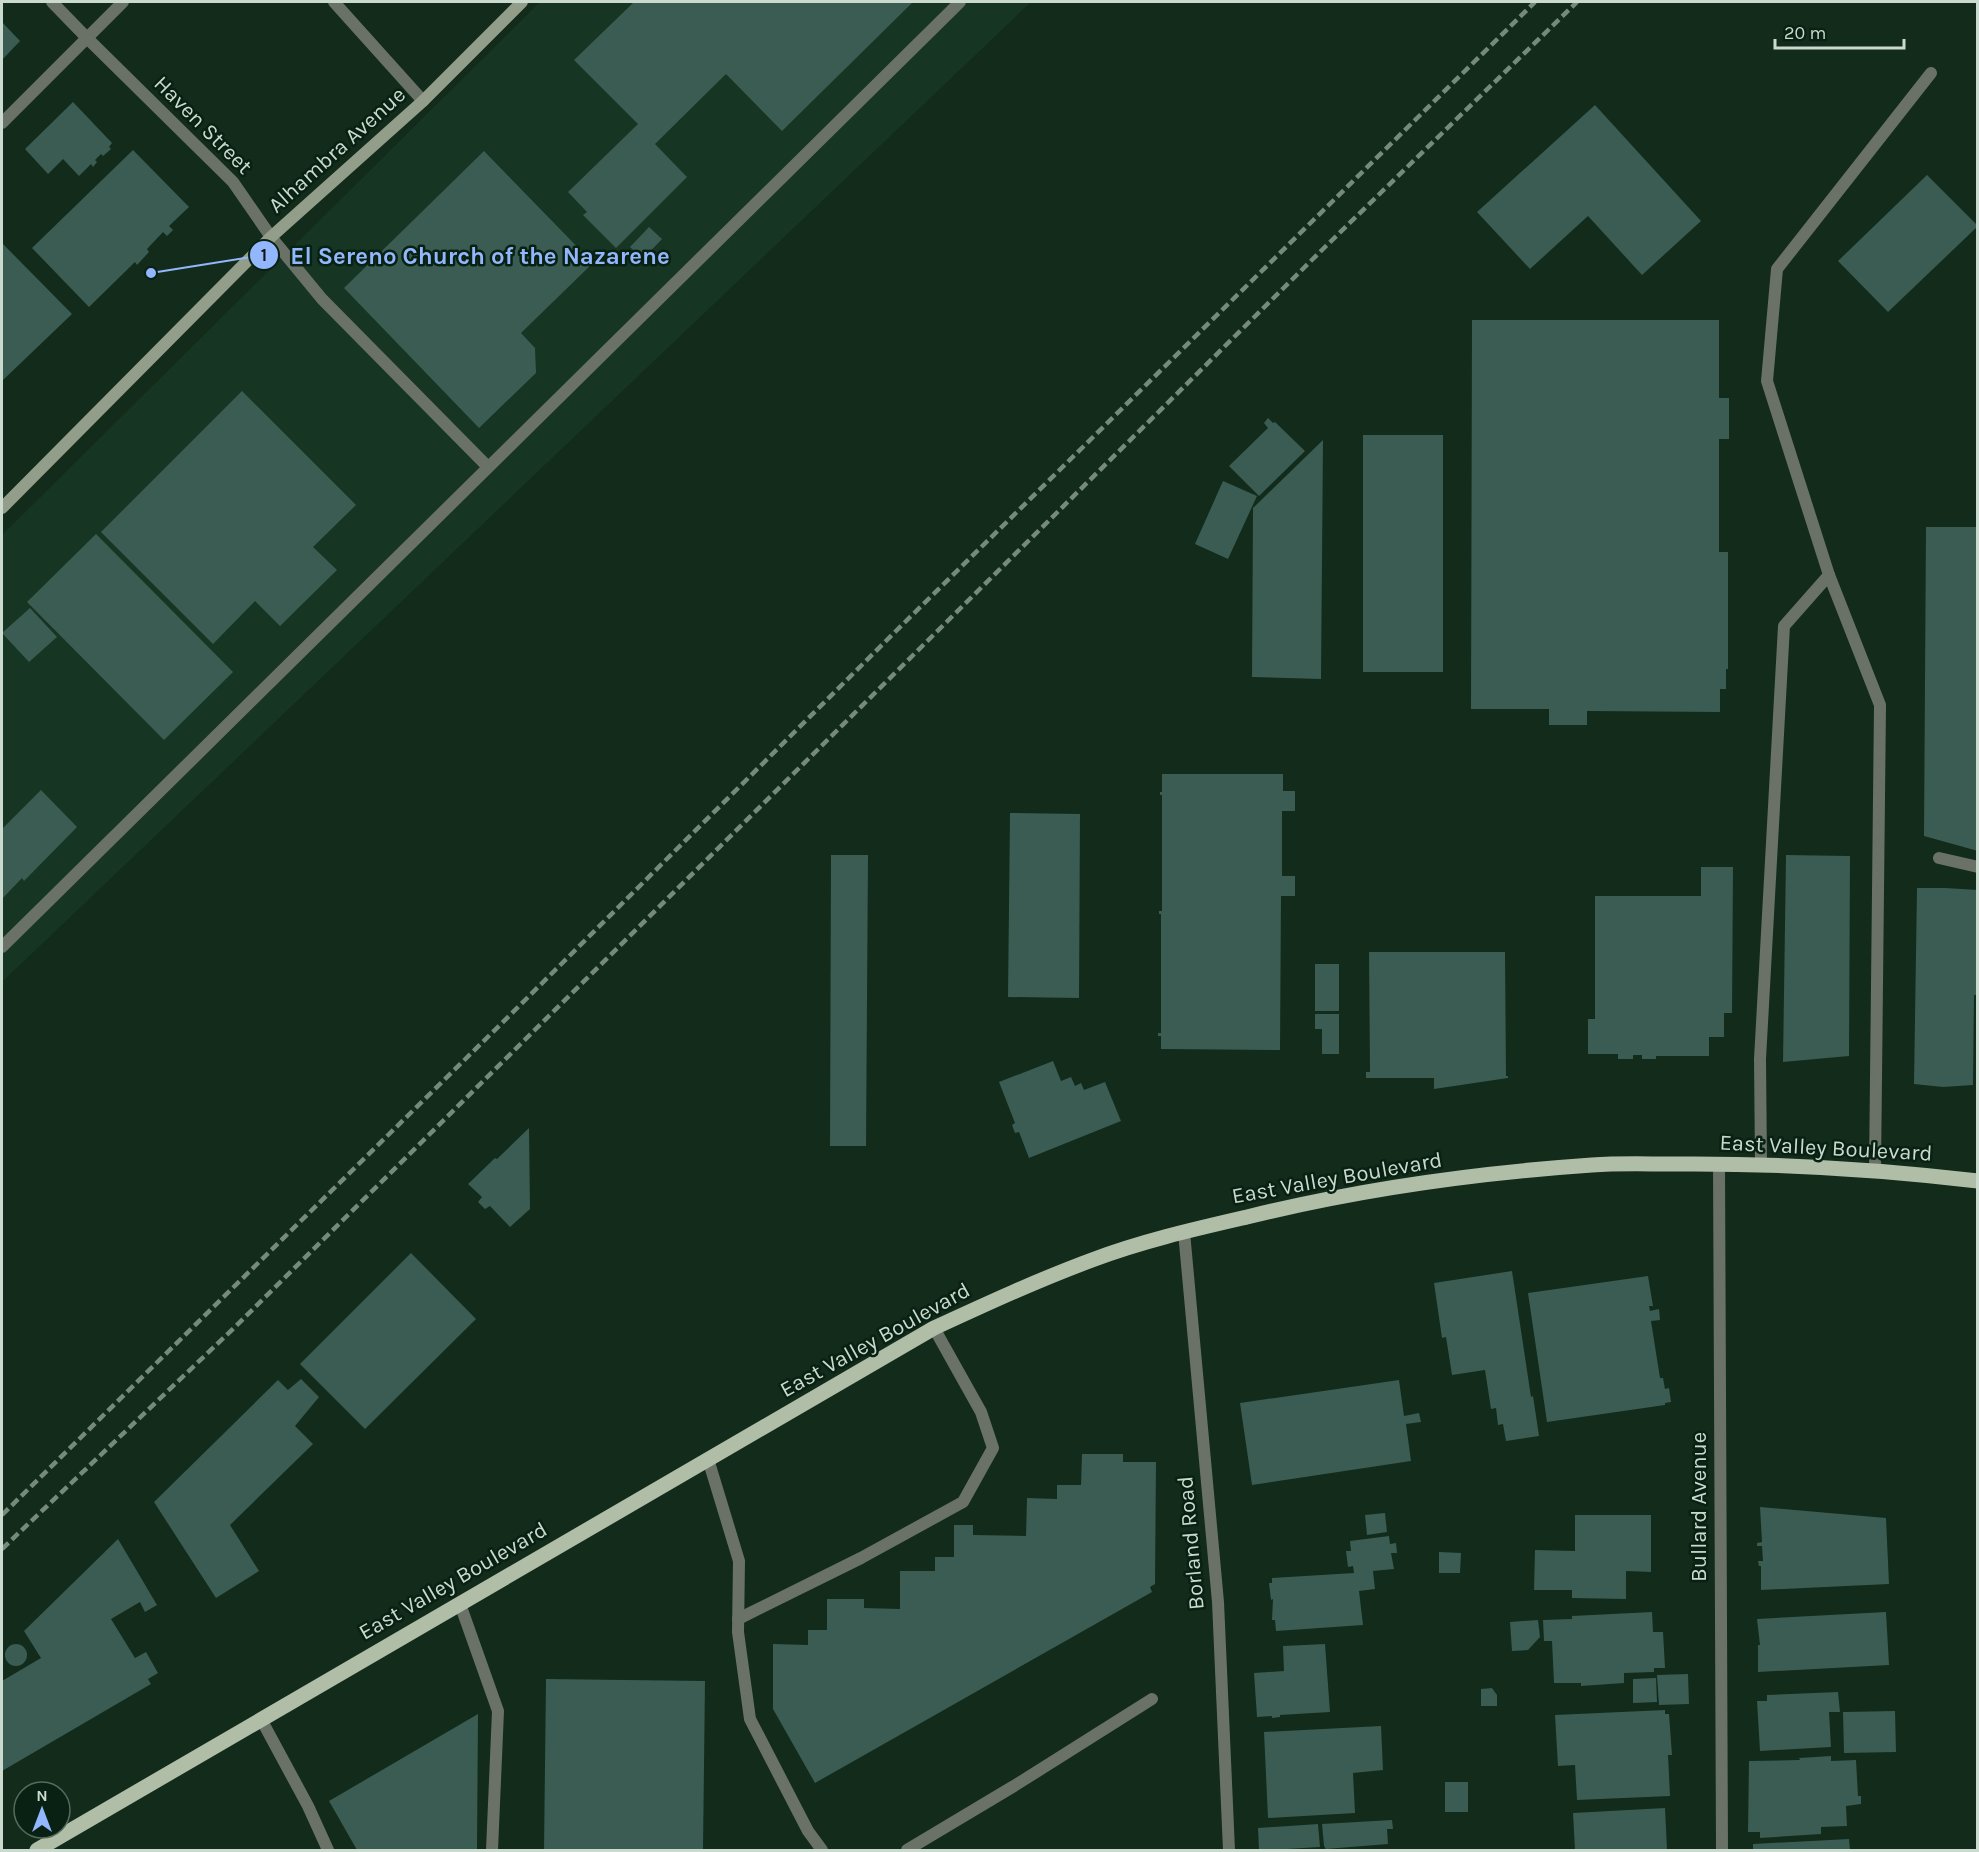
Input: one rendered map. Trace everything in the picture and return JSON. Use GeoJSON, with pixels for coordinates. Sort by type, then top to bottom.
{"type":"FeatureCollection","features":[{"type":"Feature","properties":{"kind":"main road","name":"Alhambra Avenue"},"geometry":{"type":"LineString","coordinates":[[2,508],[271,237],[423,100],[522,2]]}},
{"type":"Feature","properties":{"kind":"main road","name":"East Valley Boulevard"},"geometry":{"type":"LineString","coordinates":[[37,1851],[934,1328],[1094,1259],[1184,1232],[1279,1209],[1379,1189],[1491,1174],[1594,1165],[1761,1164],[1875,1171],[1977,1181]]}},
{"type":"Feature","properties":{"kind":"street","name":"Haven Street"},"geometry":{"type":"LineString","coordinates":[[52,2],[233,182],[271,237],[322,300],[488,467]]}},
{"type":"Feature","properties":{"kind":"street"},"geometry":{"type":"LineString","coordinates":[[2,123],[123,2]]}},
{"type":"Feature","properties":{"kind":"street"},"geometry":{"type":"LineString","coordinates":[[334,2],[423,100]]}},
{"type":"Feature","properties":{"kind":"street"},"geometry":{"type":"LineString","coordinates":[[2,946],[960,2]]}},
{"type":"Feature","properties":{"kind":"street"},"geometry":{"type":"LineString","coordinates":[[1875,1171],[1880,705],[1829,574],[1767,381],[1778,269],[1931,73]]}},
{"type":"Feature","properties":{"kind":"street"},"geometry":{"type":"LineString","coordinates":[[1761,1164],[1760,1059],[1784,626],[1829,574]]}},
{"type":"Feature","properties":{"kind":"street"},"geometry":{"type":"LineString","coordinates":[[1940,858],[1977,867]]}},
{"type":"Feature","properties":{"kind":"street","name":"Bullard Avenue"},"geometry":{"type":"LineString","coordinates":[[1719,1164],[1722,1851]]}},
{"type":"Feature","properties":{"kind":"street","name":"Borland Road"},"geometry":{"type":"LineString","coordinates":[[1184,1232],[1218,1602],[1229,1851]]}},
{"type":"Feature","properties":{"kind":"street"},"geometry":{"type":"LineString","coordinates":[[738,1619],[861,1558],[963,1502],[993,1448],[981,1412],[934,1328]]}},
{"type":"Feature","properties":{"kind":"street"},"geometry":{"type":"LineString","coordinates":[[708,1459],[739,1561],[738,1632],[750,1719],[808,1831],[822,1851]]}},
{"type":"Feature","properties":{"kind":"street"},"geometry":{"type":"LineString","coordinates":[[460,1604],[498,1711],[492,1851]]}},
{"type":"Feature","properties":{"kind":"street"},"geometry":{"type":"LineString","coordinates":[[907,1851],[1152,1699]]}},
{"type":"Feature","properties":{"kind":"street"},"geometry":{"type":"LineString","coordinates":[[261,1719],[308,1806],[328,1851]]}},
{"type":"Feature","properties":{"kind":"shaded area"},"geometry":{"type":"Polygon","coordinates":[[[540,2],[1031,2],[2,982],[2,535],[540,2]]]}},
{"type":"Feature","properties":{"kind":"building"},"geometry":{"type":"Polygon","coordinates":[[[634,2],[913,2],[782,131],[726,74],[655,144],[687,177],[616,248],[583,215],[587,212],[568,192],[638,124],[574,60],[634,2]]]}},
{"type":"Feature","properties":{"kind":"building"},"geometry":{"type":"Polygon","coordinates":[[[2,22],[20,41],[2,60],[2,22]]]}},
{"type":"Feature","properties":{"kind":"building"},"geometry":{"type":"Polygon","coordinates":[[[73,102],[112,143],[109,147],[111,149],[103,156],[101,154],[95,160],[97,162],[93,167],[91,164],[79,176],[63,159],[48,174],[25,149],[73,102]]]}},
{"type":"Feature","properties":{"kind":"building"},"geometry":{"type":"Polygon","coordinates":[[[1595,105],[1701,221],[1642,275],[1588,216],[1530,269],[1477,212],[1595,105]]]}},
{"type":"Feature","properties":{"kind":"building"},"geometry":{"type":"Polygon","coordinates":[[[133,150],[189,207],[169,226],[173,230],[167,236],[163,232],[147,249],[149,252],[137,265],[135,262],[89,307],[32,248],[133,150]]]}},
{"type":"Feature","properties":{"kind":"building"},"geometry":{"type":"Polygon","coordinates":[[[484,151],[593,263],[521,333],[535,348],[536,373],[479,428],[344,288],[484,151]]]}},
{"type":"Feature","properties":{"kind":"building"},"geometry":{"type":"Polygon","coordinates":[[[1927,175],[1978,226],[1888,312],[1838,261],[1927,175]]]}},
{"type":"Feature","properties":{"kind":"building"},"geometry":{"type":"Polygon","coordinates":[[[649,227],[662,239],[643,259],[630,247],[649,227]]]}},
{"type":"Feature","properties":{"kind":"building"},"geometry":{"type":"Polygon","coordinates":[[[2,243],[72,314],[2,381],[2,243]]]}},
{"type":"Feature","properties":{"kind":"building"},"geometry":{"type":"Polygon","coordinates":[[[1472,320],[1719,320],[1719,398],[1729,398],[1729,439],[1719,439],[1719,552],[1728,552],[1728,669],[1726,669],[1726,689],[1720,689],[1720,712],[1587,711],[1587,725],[1549,725],[1549,709],[1471,709],[1472,320]]]}},
{"type":"Feature","properties":{"kind":"building"},"geometry":{"type":"Polygon","coordinates":[[[242,391],[356,505],[313,547],[337,570],[280,626],[255,601],[213,644],[101,532],[242,391]]]}},
{"type":"Feature","properties":{"kind":"building"},"geometry":{"type":"Polygon","coordinates":[[[1268,418],[1305,451],[1259,496],[1229,466],[1268,428],[1264,423],[1268,418]]]}},
{"type":"Feature","properties":{"kind":"building"},"geometry":{"type":"Polygon","coordinates":[[[1363,435],[1443,435],[1443,672],[1363,672],[1363,435]]]}},
{"type":"Feature","properties":{"kind":"building"},"geometry":{"type":"Polygon","coordinates":[[[1323,440],[1321,679],[1252,677],[1253,508],[1323,440]]]}},
{"type":"Feature","properties":{"kind":"building"},"geometry":{"type":"Polygon","coordinates":[[[1223,481],[1257,496],[1228,559],[1195,544],[1223,481]]]}},
{"type":"Feature","properties":{"kind":"building"},"geometry":{"type":"Polygon","coordinates":[[[1926,527],[1978,527],[1978,851],[1924,836],[1926,527]]]}},
{"type":"Feature","properties":{"kind":"building"},"geometry":{"type":"Polygon","coordinates":[[[96,534],[233,672],[164,740],[27,602],[96,534]]]}},
{"type":"Feature","properties":{"kind":"building"},"geometry":{"type":"Polygon","coordinates":[[[30,608],[57,637],[29,662],[2,633],[30,608]]]}},
{"type":"Feature","properties":{"kind":"building"},"geometry":{"type":"Polygon","coordinates":[[[1162,774],[1283,774],[1283,791],[1295,791],[1295,811],[1282,811],[1282,876],[1295,876],[1295,896],[1281,896],[1280,1050],[1161,1049],[1161,1036],[1158,1036],[1158,1033],[1161,1033],[1161,914],[1159,911],[1162,911],[1162,795],[1160,792],[1162,792],[1162,774]]]}},
{"type":"Feature","properties":{"kind":"building"},"geometry":{"type":"Polygon","coordinates":[[[41,790],[77,827],[24,881],[22,878],[2,899],[2,829],[41,790]]]}},
{"type":"Feature","properties":{"kind":"building"},"geometry":{"type":"Polygon","coordinates":[[[1010,813],[1080,814],[1079,998],[1008,997],[1010,813]]]}},
{"type":"Feature","properties":{"kind":"building"},"geometry":{"type":"Polygon","coordinates":[[[831,855],[868,855],[866,1146],[830,1146],[831,855]]]}},
{"type":"Feature","properties":{"kind":"building"},"geometry":{"type":"Polygon","coordinates":[[[1786,855],[1850,856],[1849,1056],[1783,1062],[1786,855]]]}},
{"type":"Feature","properties":{"kind":"building"},"geometry":{"type":"Polygon","coordinates":[[[1701,867],[1733,867],[1732,1013],[1724,1013],[1724,1037],[1709,1037],[1709,1056],[1656,1056],[1656,1059],[1642,1059],[1642,1055],[1633,1055],[1633,1059],[1618,1059],[1618,1054],[1588,1054],[1588,1019],[1595,1019],[1595,896],[1701,896],[1701,867]]]}},
{"type":"Feature","properties":{"kind":"building"},"geometry":{"type":"Polygon","coordinates":[[[1917,888],[1978,890],[1978,995],[1974,995],[1973,1085],[1943,1087],[1914,1084],[1917,888]]]}},
{"type":"Feature","properties":{"kind":"building"},"geometry":{"type":"Polygon","coordinates":[[[1369,952],[1505,952],[1506,1076],[1508,1078],[1434,1089],[1434,1078],[1366,1078],[1366,1072],[1370,1072],[1369,952]]]}},
{"type":"Feature","properties":{"kind":"building"},"geometry":{"type":"Polygon","coordinates":[[[1315,964],[1339,964],[1339,1011],[1315,1011],[1315,964]]]}},
{"type":"Feature","properties":{"kind":"building"},"geometry":{"type":"Polygon","coordinates":[[[1315,1014],[1339,1014],[1339,1054],[1322,1054],[1322,1029],[1315,1029],[1315,1014]]]}},
{"type":"Feature","properties":{"kind":"building"},"geometry":{"type":"Polygon","coordinates":[[[1053,1061],[1061,1081],[1071,1077],[1075,1086],[1081,1083],[1084,1090],[1105,1082],[1121,1121],[1029,1158],[1019,1132],[1015,1133],[1012,1125],[1015,1123],[999,1082],[1053,1061]]]}},
{"type":"Feature","properties":{"kind":"building"},"geometry":{"type":"Polygon","coordinates":[[[529,1128],[530,1209],[510,1227],[490,1206],[485,1209],[478,1202],[482,1197],[468,1184],[529,1128]]]}},
{"type":"Feature","properties":{"kind":"building"},"geometry":{"type":"Polygon","coordinates":[[[411,1253],[476,1319],[365,1429],[300,1364],[411,1253]]]}},
{"type":"Feature","properties":{"kind":"building"},"geometry":{"type":"Polygon","coordinates":[[[1512,1271],[1539,1436],[1506,1441],[1503,1424],[1498,1425],[1496,1408],[1491,1409],[1485,1370],[1452,1375],[1446,1337],[1442,1338],[1434,1283],[1512,1271]]]}},
{"type":"Feature","properties":{"kind":"building"},"geometry":{"type":"Polygon","coordinates":[[[1648,1276],[1653,1306],[1649,1306],[1650,1311],[1659,1309],[1660,1320],[1651,1321],[1660,1378],[1663,1378],[1665,1389],[1669,1388],[1671,1402],[1665,1405],[1547,1422],[1528,1293],[1648,1276]]]}},
{"type":"Feature","properties":{"kind":"building"},"geometry":{"type":"Polygon","coordinates":[[[301,1379],[319,1397],[295,1426],[313,1444],[230,1525],[259,1571],[216,1598],[154,1502],[278,1380],[288,1390],[301,1379]]]}},
{"type":"Feature","properties":{"kind":"building"},"geometry":{"type":"Polygon","coordinates":[[[1399,1380],[1404,1416],[1419,1413],[1421,1422],[1406,1424],[1411,1461],[1252,1485],[1240,1403],[1399,1380]]]}},
{"type":"Feature","properties":{"kind":"building"},"geometry":{"type":"Polygon","coordinates":[[[1082,1454],[1123,1454],[1123,1462],[1156,1462],[1155,1584],[1150,1587],[1152,1592],[815,1783],[773,1709],[773,1644],[808,1645],[808,1630],[827,1630],[827,1599],[864,1599],[864,1608],[900,1609],[900,1571],[935,1571],[935,1557],[954,1557],[954,1525],[973,1525],[973,1535],[1026,1536],[1027,1498],[1057,1499],[1057,1485],[1081,1485],[1082,1454]]]}},
{"type":"Feature","properties":{"kind":"building"},"geometry":{"type":"Polygon","coordinates":[[[1760,1507],[1886,1518],[1889,1584],[1761,1590],[1761,1566],[1758,1561],[1763,1561],[1762,1546],[1757,1546],[1757,1543],[1762,1542],[1760,1507]]]}},
{"type":"Feature","properties":{"kind":"building"},"geometry":{"type":"Polygon","coordinates":[[[1385,1513],[1387,1532],[1367,1535],[1365,1515],[1385,1513]]]}},
{"type":"Feature","properties":{"kind":"building"},"geometry":{"type":"Polygon","coordinates":[[[1575,1515],[1651,1515],[1651,1572],[1626,1571],[1626,1599],[1572,1598],[1572,1590],[1534,1590],[1535,1550],[1575,1551],[1575,1515]]]}},
{"type":"Feature","properties":{"kind":"building"},"geometry":{"type":"Polygon","coordinates":[[[1389,1536],[1390,1544],[1396,1543],[1397,1553],[1391,1553],[1394,1569],[1373,1571],[1375,1589],[1359,1591],[1363,1625],[1276,1631],[1275,1620],[1272,1620],[1273,1599],[1271,1600],[1269,1583],[1272,1583],[1272,1578],[1354,1573],[1353,1566],[1348,1567],[1346,1551],[1351,1551],[1350,1541],[1389,1536]]]}},
{"type":"Feature","properties":{"kind":"building"},"geometry":{"type":"Polygon","coordinates":[[[118,1539],[157,1605],[145,1612],[140,1602],[111,1619],[135,1658],[146,1652],[158,1673],[148,1679],[151,1684],[2,1771],[2,1681],[41,1658],[24,1631],[118,1539]]]}},
{"type":"Feature","properties":{"kind":"building"},"geometry":{"type":"Polygon","coordinates":[[[1439,1552],[1461,1553],[1460,1573],[1439,1573],[1439,1552]]]}},
{"type":"Feature","properties":{"kind":"building"},"geometry":{"type":"Polygon","coordinates":[[[1652,1612],[1653,1632],[1663,1632],[1665,1668],[1654,1668],[1654,1672],[1624,1673],[1624,1683],[1581,1686],[1581,1683],[1554,1683],[1552,1641],[1544,1641],[1543,1620],[1572,1619],[1572,1616],[1652,1612]]]}},
{"type":"Feature","properties":{"kind":"building"},"geometry":{"type":"Polygon","coordinates":[[[1886,1612],[1889,1665],[1758,1672],[1758,1645],[1760,1645],[1757,1619],[1886,1612]]]}},
{"type":"Feature","properties":{"kind":"building"},"geometry":{"type":"Polygon","coordinates":[[[1538,1620],[1540,1637],[1528,1650],[1512,1651],[1510,1622],[1538,1620]]]}},
{"type":"Feature","properties":{"kind":"building"},"geometry":{"type":"Polygon","coordinates":[[[16,1644],[24,1647],[27,1655],[24,1663],[16,1666],[8,1663],[5,1655],[8,1647],[16,1644]]]}},
{"type":"Feature","properties":{"kind":"building"},"geometry":{"type":"Polygon","coordinates":[[[1325,1644],[1330,1712],[1280,1715],[1280,1717],[1272,1718],[1272,1716],[1257,1717],[1254,1673],[1284,1671],[1283,1646],[1325,1644]]]}},
{"type":"Feature","properties":{"kind":"building"},"geometry":{"type":"Polygon","coordinates":[[[1688,1674],[1689,1704],[1659,1705],[1657,1675],[1688,1674]]]}},
{"type":"Feature","properties":{"kind":"building"},"geometry":{"type":"Polygon","coordinates":[[[1656,1678],[1657,1702],[1633,1703],[1633,1679],[1656,1678]]]}},
{"type":"Feature","properties":{"kind":"building"},"geometry":{"type":"Polygon","coordinates":[[[546,1679],[705,1681],[703,1850],[544,1850],[546,1679]]]}},
{"type":"Feature","properties":{"kind":"building"},"geometry":{"type":"Polygon","coordinates":[[[1492,1688],[1497,1695],[1497,1706],[1481,1706],[1481,1689],[1492,1688]]]}},
{"type":"Feature","properties":{"kind":"building"},"geometry":{"type":"Polygon","coordinates":[[[1838,1692],[1840,1712],[1829,1712],[1831,1747],[1760,1751],[1757,1701],[1767,1701],[1767,1695],[1838,1692]]]}},
{"type":"Feature","properties":{"kind":"building"},"geometry":{"type":"Polygon","coordinates":[[[1665,1710],[1665,1714],[1669,1714],[1672,1755],[1668,1755],[1670,1796],[1577,1800],[1575,1765],[1558,1766],[1555,1715],[1665,1710]]]}},
{"type":"Feature","properties":{"kind":"building"},"geometry":{"type":"Polygon","coordinates":[[[1895,1711],[1896,1752],[1844,1753],[1843,1712],[1895,1711]]]}},
{"type":"Feature","properties":{"kind":"building"},"geometry":{"type":"Polygon","coordinates":[[[478,1714],[477,1850],[357,1850],[329,1801],[478,1714]]]}},
{"type":"Feature","properties":{"kind":"building"},"geometry":{"type":"Polygon","coordinates":[[[1381,1726],[1383,1770],[1353,1773],[1355,1813],[1268,1818],[1264,1732],[1381,1726]]]}},
{"type":"Feature","properties":{"kind":"building"},"geometry":{"type":"Polygon","coordinates":[[[1831,1756],[1831,1761],[1856,1760],[1858,1796],[1861,1796],[1861,1804],[1846,1806],[1847,1826],[1821,1827],[1821,1834],[1760,1838],[1760,1832],[1748,1832],[1749,1761],[1800,1760],[1799,1758],[1831,1756]]]}},
{"type":"Feature","properties":{"kind":"building"},"geometry":{"type":"Polygon","coordinates":[[[1445,1782],[1468,1782],[1468,1812],[1445,1812],[1445,1782]]]}},
{"type":"Feature","properties":{"kind":"building"},"geometry":{"type":"Polygon","coordinates":[[[1665,1808],[1667,1850],[1575,1850],[1573,1813],[1665,1808]]]}},
{"type":"Feature","properties":{"kind":"building"},"geometry":{"type":"Polygon","coordinates":[[[1392,1820],[1393,1829],[1387,1829],[1388,1844],[1326,1849],[1324,1846],[1322,1824],[1392,1820]]]}},
{"type":"Feature","properties":{"kind":"building"},"geometry":{"type":"Polygon","coordinates":[[[1318,1824],[1320,1847],[1259,1850],[1258,1828],[1318,1824]]]}},
{"type":"Feature","properties":{"kind":"building"},"geometry":{"type":"Polygon","coordinates":[[[1849,1839],[1850,1850],[1753,1850],[1753,1844],[1849,1839]]]}},
{"type":"Feature","properties":{"kind":"railway"},"geometry":{"type":"LineString","coordinates":[[2,1515],[1535,2]]}},
{"type":"Feature","properties":{"kind":"railway"},"geometry":{"type":"LineString","coordinates":[[2,1549],[236,1326],[1326,246],[1577,2]]}},
{"type":"Feature","properties":{"kind":"place","name":"El Sereno Church of the Nazarene"},"geometry":{"type":"Point","coordinates":[151,273]}}]}
